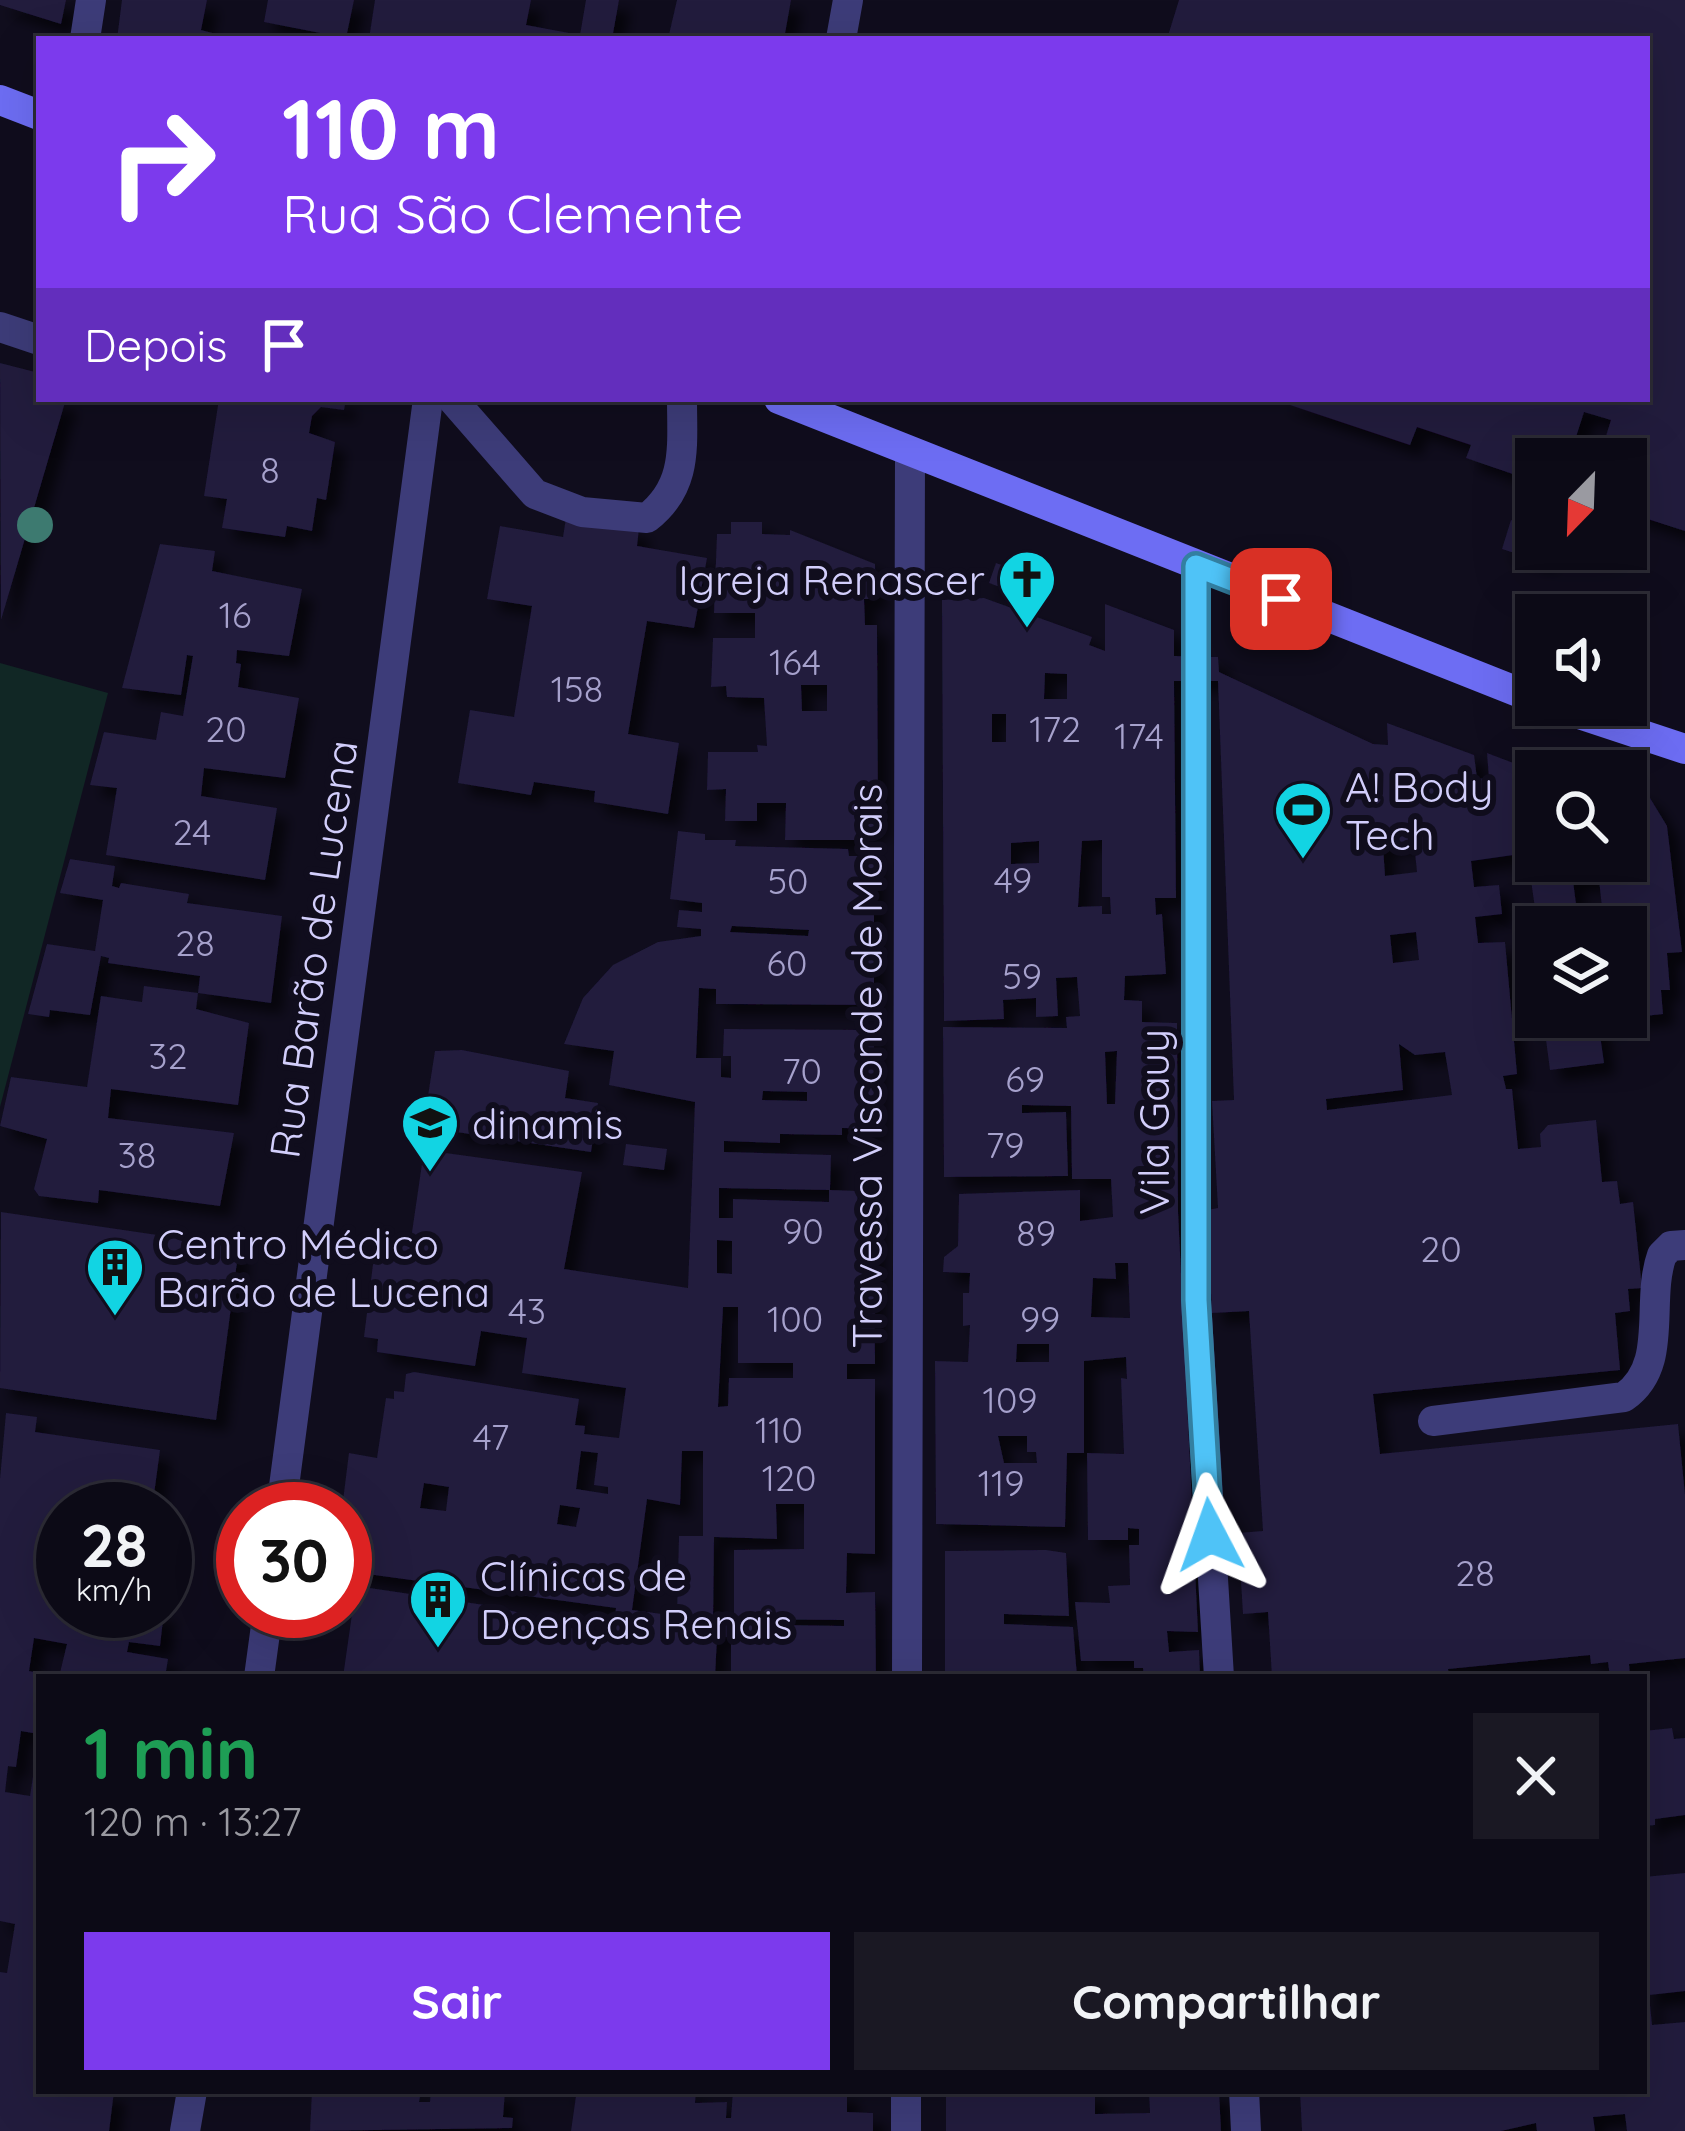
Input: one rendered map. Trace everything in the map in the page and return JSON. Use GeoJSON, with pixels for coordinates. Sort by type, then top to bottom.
{"type":"FeatureCollection","features":[{"type":"Feature","properties":{"kind":"main road"},"geometry":{"type":"LineString","coordinates":[[0,100],[36,114]]}},
{"type":"Feature","properties":{"kind":"main road"},"geometry":{"type":"LineString","coordinates":[[786,402],[910,455],[1515,691]]}},
{"type":"Feature","properties":{"kind":"main road"},"geometry":{"type":"LineString","coordinates":[[1615,726],[1685,749]]}},
{"type":"Feature","properties":{"kind":"street"},"geometry":{"type":"LineString","coordinates":[[86,36],[92,0]]}},
{"type":"Feature","properties":{"kind":"street"},"geometry":{"type":"LineString","coordinates":[[842,36],[848,0]]}},
{"type":"Feature","properties":{"kind":"street"},"geometry":{"type":"LineString","coordinates":[[0,327],[36,339]]}},
{"type":"Feature","properties":{"kind":"street","name":"Rua Barão de Lucena"},"geometry":{"type":"LineString","coordinates":[[285,1482],[428,402]]}},
{"type":"Feature","properties":{"kind":"street"},"geometry":{"type":"LineString","coordinates":[[455,402],[535,494],[582,512],[647,518],[665,503],[681,475],[682,402]]}},
{"type":"Feature","properties":{"kind":"street","name":"Travessa Visconde de Morais"},"geometry":{"type":"LineString","coordinates":[[907,1674],[910,455]]}},
{"type":"Feature","properties":{"kind":"street","name":"Vila Gauy"},"geometry":{"type":"LineString","coordinates":[[1196,566],[1196,1300],[1219,1674]]}},
{"type":"Feature","properties":{"kind":"street"},"geometry":{"type":"LineString","coordinates":[[1432,1421],[1624,1397],[1642,1385],[1651,1363],[1657,1268],[1671,1246],[1685,1245]]}},
{"type":"Feature","properties":{"kind":"street"},"geometry":{"type":"LineString","coordinates":[[259,1674],[264,1638]]}},
{"type":"Feature","properties":{"kind":"street"},"geometry":{"type":"LineString","coordinates":[[185,2131],[191,2094]]}},
{"type":"Feature","properties":{"kind":"street"},"geometry":{"type":"LineString","coordinates":[[906,2094],[906,2131]]}},
{"type":"Feature","properties":{"kind":"street"},"geometry":{"type":"LineString","coordinates":[[1244,2094],[1246,2131]]}},
{"type":"Feature","properties":{"kind":"green space"},"geometry":{"type":"Polygon","coordinates":[[[0,663],[108,693],[0,1107],[0,663]]]}},
{"type":"Feature","properties":{"kind":"building"},"geometry":{"type":"Polygon","coordinates":[[[0,0],[66,0],[61,24],[0,5],[0,0]]]}},
{"type":"Feature","properties":{"kind":"building"},"geometry":{"type":"Polygon","coordinates":[[[122,0],[207,0],[201,30],[224,36],[117,36],[122,0]]]}},
{"type":"Feature","properties":{"kind":"building"},"geometry":{"type":"Polygon","coordinates":[[[268,0],[354,0],[346,36],[264,22],[268,0]]]}},
{"type":"Feature","properties":{"kind":"building"},"geometry":{"type":"Polygon","coordinates":[[[375,0],[531,0],[526,25],[580,35],[586,0],[619,0],[613,36],[369,36],[375,0]]]}},
{"type":"Feature","properties":{"kind":"building"},"geometry":{"type":"Polygon","coordinates":[[[677,0],[791,0],[785,36],[669,36],[677,0]]]}},
{"type":"Feature","properties":{"kind":"building"},"geometry":{"type":"Polygon","coordinates":[[[1179,0],[1685,0],[1685,531],[1647,519],[1647,438],[1605,438],[1611,420],[1584,412],[1576,438],[1515,438],[1515,475],[1466,458],[1471,445],[1417,427],[1410,445],[1281,402],[1650,402],[1650,36],[1168,36],[1179,0]]]}},
{"type":"Feature","properties":{"kind":"building"},"geometry":{"type":"Polygon","coordinates":[[[0,363],[36,372],[36,402],[65,402],[1,620],[0,363]]]}},
{"type":"Feature","properties":{"kind":"building"},"geometry":{"type":"Polygon","coordinates":[[[219,402],[345,402],[344,410],[321,407],[312,416],[309,433],[335,442],[326,500],[317,498],[312,531],[287,526],[285,537],[222,528],[227,499],[204,496],[219,402]]]}},
{"type":"Feature","properties":{"kind":"building"},"geometry":{"type":"Polygon","coordinates":[[[566,518],[639,528],[637,546],[707,558],[694,628],[647,621],[628,734],[679,743],[668,814],[594,802],[595,791],[534,782],[531,795],[458,783],[470,710],[514,717],[532,606],[487,599],[500,526],[563,537],[566,518]]]}},
{"type":"Feature","properties":{"kind":"building"},"geometry":{"type":"Polygon","coordinates":[[[1511,520],[1515,521],[1515,553],[1502,549],[1511,520]]]}},
{"type":"Feature","properties":{"kind":"building"},"geometry":{"type":"Polygon","coordinates":[[[731,522],[762,522],[762,534],[790,535],[790,530],[875,564],[876,599],[864,599],[865,625],[877,625],[878,828],[866,829],[867,840],[785,840],[786,803],[757,803],[757,821],[725,821],[726,789],[707,790],[708,752],[758,752],[757,745],[767,746],[764,698],[727,697],[726,686],[711,687],[713,638],[755,638],[755,613],[714,613],[717,534],[731,534],[731,522]],[[801,685],[802,711],[827,711],[827,685],[801,685]]]}},
{"type":"Feature","properties":{"kind":"building"},"geometry":{"type":"Polygon","coordinates":[[[160,544],[215,551],[212,571],[302,589],[289,656],[237,650],[236,663],[241,664],[238,687],[299,698],[285,778],[204,768],[201,796],[277,808],[265,880],[106,855],[117,788],[90,785],[104,732],[156,740],[161,712],[183,716],[193,656],[187,655],[181,695],[122,688],[160,544]]]}},
{"type":"Feature","properties":{"kind":"building"},"geometry":{"type":"Polygon","coordinates":[[[996,563],[1027,574],[1019,594],[989,583],[996,563]]]}},
{"type":"Feature","properties":{"kind":"building"},"geometry":{"type":"Polygon","coordinates":[[[984,598],[1092,637],[1089,645],[1105,651],[1105,604],[1174,630],[1174,656],[1218,657],[1219,672],[1373,744],[1388,745],[1387,723],[1474,755],[1477,779],[1489,778],[1487,753],[1515,764],[1515,855],[1471,861],[1474,887],[1499,885],[1502,914],[1475,917],[1478,943],[1505,942],[1517,1074],[1503,1076],[1506,1089],[1512,1089],[1518,1149],[1541,1147],[1540,1134],[1548,1125],[1596,1120],[1602,1182],[1617,1181],[1620,1204],[1633,1202],[1642,1288],[1628,1289],[1630,1311],[1615,1313],[1620,1370],[1373,1394],[1380,1454],[1678,1424],[1685,1495],[1685,1658],[1629,1664],[1630,1674],[1610,1674],[1608,1662],[1591,1664],[1590,1655],[1448,1669],[1449,1674],[1272,1674],[1268,1612],[1243,1614],[1238,1533],[1263,1531],[1249,1311],[1212,1313],[1207,1210],[1218,1208],[1212,1101],[1234,1100],[1218,681],[1174,681],[1176,898],[1155,898],[1156,915],[1162,914],[1166,974],[1125,976],[1124,1000],[1142,1001],[1142,1022],[1177,1023],[1178,1211],[1198,1632],[1167,1631],[1169,1652],[1199,1650],[1200,1674],[1144,1674],[1143,1668],[1134,1668],[1134,1661],[1081,1661],[1075,1602],[1110,1603],[1108,1586],[1130,1585],[1129,1545],[1139,1545],[1139,1529],[1128,1528],[1128,1540],[1088,1540],[1087,1453],[1124,1454],[1121,1378],[1127,1379],[1126,1357],[1084,1361],[1084,1453],[1067,1453],[1065,1527],[936,1524],[935,1361],[968,1362],[970,1325],[963,1326],[963,1293],[969,1293],[970,1273],[943,1272],[944,1257],[958,1246],[959,1194],[1080,1190],[1080,1221],[1113,1217],[1111,1179],[1072,1179],[1071,1106],[1022,1105],[1022,1113],[1066,1112],[1068,1176],[944,1177],[943,1027],[1067,1028],[1066,1017],[1080,1016],[1077,977],[1056,978],[1058,1016],[1036,1017],[1036,998],[1003,1000],[1004,1019],[944,1021],[942,600],[984,598]],[[1045,673],[1044,699],[1067,699],[1067,674],[1045,673]],[[992,714],[992,742],[1006,742],[1006,714],[992,714]],[[1102,840],[1082,841],[1078,907],[1102,906],[1102,914],[1111,914],[1110,897],[1102,897],[1102,840]],[[1039,841],[1011,843],[1011,864],[1039,863],[1039,841]],[[1414,842],[1383,846],[1385,876],[1417,872],[1414,842]],[[1416,932],[1390,935],[1393,963],[1419,960],[1416,932]],[[1399,1044],[1403,1090],[1326,1099],[1327,1110],[1452,1095],[1445,1052],[1415,1055],[1399,1044]],[[1117,1051],[1105,1052],[1107,1104],[1115,1104],[1117,1051]],[[1115,1263],[1116,1279],[1093,1278],[1091,1317],[1130,1318],[1128,1263],[1115,1263]],[[1017,1344],[1016,1362],[1049,1362],[1049,1344],[1017,1344]],[[998,1436],[1004,1463],[1037,1463],[1036,1452],[1027,1452],[1027,1436],[998,1436]]]}},
{"type":"Feature","properties":{"kind":"building"},"geometry":{"type":"Polygon","coordinates":[[[1647,796],[1667,826],[1682,952],[1667,953],[1670,990],[1661,990],[1663,1014],[1647,1016],[1647,906],[1602,906],[1599,882],[1647,882],[1647,796]]]}},
{"type":"Feature","properties":{"kind":"building"},"geometry":{"type":"Polygon","coordinates":[[[678,831],[705,834],[705,840],[736,840],[735,846],[848,849],[849,856],[874,856],[874,1005],[716,1004],[716,989],[699,988],[696,1058],[721,1058],[721,1077],[731,1078],[731,1056],[723,1056],[724,1029],[874,1030],[874,1129],[842,1128],[842,1135],[780,1134],[780,1143],[724,1141],[724,1152],[831,1155],[830,1190],[719,1188],[719,1218],[733,1218],[733,1199],[829,1202],[829,1190],[858,1191],[857,1202],[874,1203],[875,1364],[847,1364],[847,1379],[875,1379],[875,1554],[847,1553],[846,1593],[875,1592],[876,1674],[731,1674],[731,1637],[717,1637],[715,1674],[343,1674],[349,1638],[372,1638],[372,1588],[491,1606],[533,1616],[533,1622],[613,1635],[616,1608],[372,1575],[372,1482],[345,1482],[349,1453],[377,1458],[386,1398],[394,1399],[394,1391],[404,1392],[406,1374],[414,1372],[579,1399],[575,1425],[585,1426],[584,1434],[619,1438],[626,1388],[522,1373],[527,1338],[481,1331],[475,1366],[377,1352],[378,1339],[364,1337],[374,1256],[390,1258],[392,1244],[410,1246],[424,1150],[582,1172],[564,1269],[688,1288],[695,1102],[609,1085],[614,1051],[564,1044],[583,998],[613,965],[658,942],[701,936],[701,929],[677,927],[679,910],[702,912],[702,903],[670,899],[678,831]],[[732,926],[730,932],[808,936],[809,930],[732,926]],[[763,1091],[762,1100],[807,1101],[807,1092],[763,1091]],[[717,1240],[717,1273],[732,1274],[732,1241],[717,1240]],[[723,1307],[718,1407],[728,1406],[729,1378],[793,1378],[793,1363],[738,1363],[738,1307],[723,1307]],[[581,1451],[576,1489],[608,1494],[608,1487],[594,1485],[598,1453],[581,1451]],[[682,1451],[680,1505],[647,1499],[632,1610],[677,1616],[679,1536],[703,1536],[703,1451],[682,1451]],[[424,1483],[420,1508],[446,1511],[449,1487],[424,1483]],[[776,1504],[777,1539],[714,1537],[713,1624],[844,1626],[844,1620],[734,1619],[734,1550],[804,1549],[804,1504],[776,1504]],[[560,1505],[557,1524],[576,1527],[580,1508],[560,1505]]]}},
{"type":"Feature","properties":{"kind":"building"},"geometry":{"type":"Polygon","coordinates":[[[70,859],[115,866],[112,886],[119,888],[121,883],[189,894],[187,903],[282,916],[271,1003],[198,993],[200,976],[108,963],[109,958],[101,956],[90,1015],[50,1010],[49,1017],[28,1014],[47,944],[95,951],[103,900],[60,893],[70,859]]]}},
{"type":"Feature","properties":{"kind":"building"},"geometry":{"type":"Polygon","coordinates":[[[1531,882],[1573,882],[1576,906],[1535,906],[1531,882]]]}},
{"type":"Feature","properties":{"kind":"building"},"geometry":{"type":"Polygon","coordinates":[[[144,986],[198,993],[196,1009],[249,1023],[238,1105],[111,1089],[108,1118],[234,1133],[220,1206],[99,1190],[98,1203],[39,1196],[34,1189],[47,1139],[0,1126],[11,1077],[87,1087],[101,996],[142,1002],[144,986]]]}},
{"type":"Feature","properties":{"kind":"building"},"geometry":{"type":"Polygon","coordinates":[[[1546,1038],[1600,1038],[1604,1063],[1550,1070],[1546,1038]]]}},
{"type":"Feature","properties":{"kind":"building"},"geometry":{"type":"Polygon","coordinates":[[[462,1050],[569,1071],[565,1098],[598,1103],[591,1152],[450,1131],[452,1120],[425,1115],[435,1051],[462,1050]]]}},
{"type":"Feature","properties":{"kind":"building"},"geometry":{"type":"Polygon","coordinates":[[[626,1144],[667,1149],[664,1170],[623,1165],[626,1144]]]}},
{"type":"Feature","properties":{"kind":"building","name":"Centro Médico Barão de Lucena"},"geometry":{"type":"Polygon","coordinates":[[[1,1212],[239,1247],[216,1420],[0,1388],[1,1212]]]}},
{"type":"Feature","properties":{"kind":"building"},"geometry":{"type":"Polygon","coordinates":[[[6,1413],[37,1417],[35,1432],[160,1450],[156,1482],[36,1482],[36,1638],[161,1638],[160,1646],[129,1642],[127,1652],[168,1659],[166,1674],[60,1674],[67,1644],[34,1638],[29,1671],[43,1674],[36,1674],[36,1734],[21,1731],[16,1767],[8,1766],[5,1792],[30,1796],[36,1770],[36,2094],[114,2094],[109,2131],[0,2131],[0,1972],[7,1973],[15,1924],[0,1921],[0,1479],[6,1413]]]}},
{"type":"Feature","properties":{"kind":"building"},"geometry":{"type":"Polygon","coordinates":[[[945,1551],[1066,1553],[1069,1616],[1004,1614],[1004,1624],[1073,1627],[1077,1674],[945,1674],[945,1551]]]}},
{"type":"Feature","properties":{"kind":"building"},"geometry":{"type":"Polygon","coordinates":[[[1672,1728],[1674,1739],[1685,1738],[1685,1815],[1655,1819],[1655,1825],[1647,1826],[1647,1731],[1672,1728]]]}},
{"type":"Feature","properties":{"kind":"building"},"geometry":{"type":"Polygon","coordinates":[[[1685,1873],[1685,1991],[1649,1995],[1652,2025],[1685,2022],[1685,2131],[1627,2131],[1625,2114],[1593,2117],[1595,2131],[1537,2131],[1536,2123],[1501,2131],[1302,2131],[1300,2094],[1647,2094],[1647,1877],[1685,1873]]]}},
{"type":"Feature","properties":{"kind":"building"},"geometry":{"type":"Polygon","coordinates":[[[312,2094],[420,2094],[419,2102],[430,2102],[431,2094],[505,2094],[503,2117],[513,2118],[512,2128],[310,2131],[312,2094]]]}},
{"type":"Feature","properties":{"kind":"building"},"geometry":{"type":"Polygon","coordinates":[[[568,2094],[696,2094],[695,2103],[727,2102],[726,2118],[731,2118],[733,2094],[847,2094],[847,2112],[873,2113],[873,2131],[571,2131],[576,2096],[568,2094]]]}},
{"type":"Feature","properties":{"kind":"building"},"geometry":{"type":"Polygon","coordinates":[[[946,2094],[1095,2094],[1095,2114],[1150,2113],[1149,2094],[1219,2094],[1221,2131],[946,2131],[946,2094]]]}},
{"type":"Feature","properties":{"kind":"place","name":"Igreja Renascer"},"geometry":{"type":"Point","coordinates":[1027,630]}},
{"type":"Feature","properties":{"kind":"place","name":"A! Body Tech"},"geometry":{"type":"Point","coordinates":[1303,861]}},
{"type":"Feature","properties":{"kind":"place","name":"dinamis"},"geometry":{"type":"Point","coordinates":[430,1174]}},
{"type":"Feature","properties":{"kind":"place","name":"Centro Médico Barão de Lucena"},"geometry":{"type":"Point","coordinates":[115,1318]}},
{"type":"Feature","properties":{"kind":"place","name":"Clínicas de Doenças Renais"},"geometry":{"type":"Point","coordinates":[438,1650]}},
{"type":"Feature","properties":{"kind":"route"},"geometry":{"type":"LineString","coordinates":[[1210,1535],[1196,1300],[1196,566],[1281,599]]}}]}
